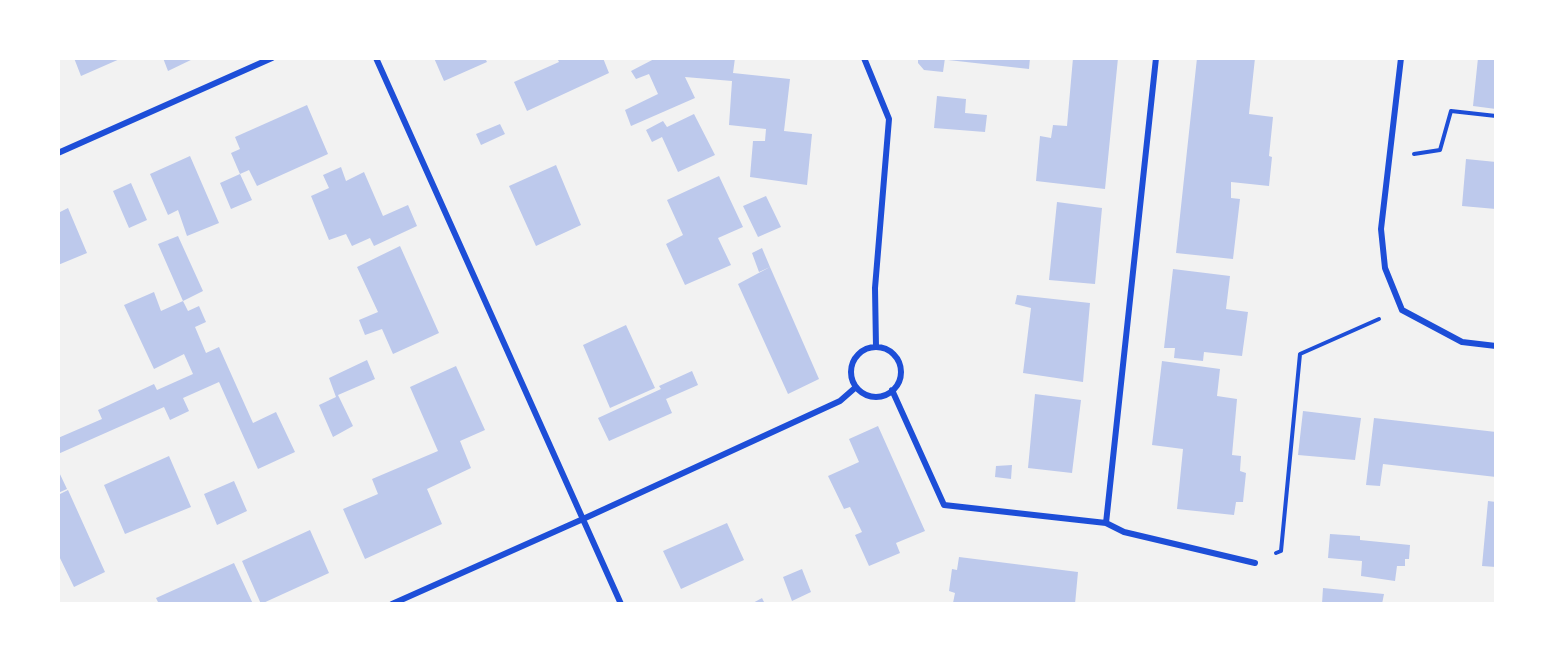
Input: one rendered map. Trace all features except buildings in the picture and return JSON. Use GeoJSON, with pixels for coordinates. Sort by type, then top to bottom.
{"type":"FeatureCollection","features":[{"type":"Feature","properties":{"kind":"street"},"geometry":{"type":"LineString","coordinates":[[58,153],[272,58]]}},
{"type":"Feature","properties":{"kind":"street"},"geometry":{"type":"LineString","coordinates":[[376,58],[621,603]]}},
{"type":"Feature","properties":{"kind":"street"},"geometry":{"type":"LineString","coordinates":[[864,58],[889,119],[875,288],[876,347]]}},
{"type":"Feature","properties":{"kind":"street"},"geometry":{"type":"LineString","coordinates":[[1106,523],[1156,58]]}},
{"type":"Feature","properties":{"kind":"street"},"geometry":{"type":"LineString","coordinates":[[1401,58],[1381,229],[1385,268],[1401,310],[1462,342],[1496,346]]}},
{"type":"Feature","properties":{"kind":"street"},"geometry":{"type":"LineString","coordinates":[[876,347],[884,348],[897,359],[900,367],[898,384],[885,395],[869,396],[856,387],[851,373],[855,358],[867,348],[876,347]]}},
{"type":"Feature","properties":{"kind":"street"},"geometry":{"type":"LineString","coordinates":[[392,603],[583,519],[840,401],[856,387]]}},
{"type":"Feature","properties":{"kind":"street"},"geometry":{"type":"LineString","coordinates":[[892,390],[944,505],[1106,523],[1124,532],[1256,563]]}},
{"type":"Feature","properties":{"kind":"path"},"geometry":{"type":"LineString","coordinates":[[1390,158],[1440,150],[1451,111],[1496,116]]}},
{"type":"Feature","properties":{"kind":"path"},"geometry":{"type":"LineString","coordinates":[[1256,563],[1281,551],[1300,354],[1401,310]]}}]}
